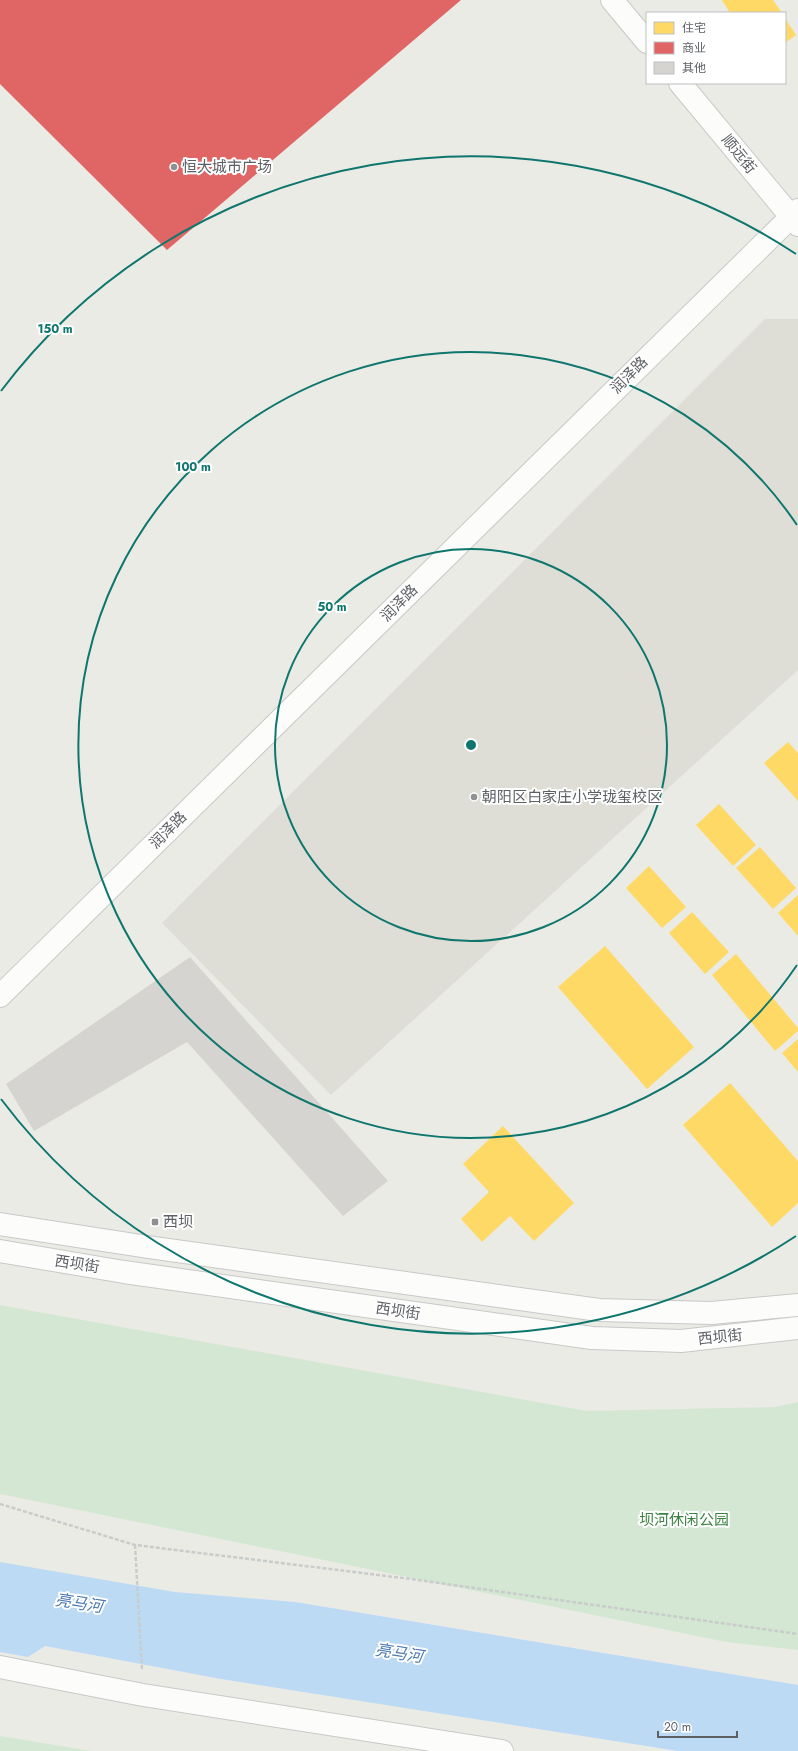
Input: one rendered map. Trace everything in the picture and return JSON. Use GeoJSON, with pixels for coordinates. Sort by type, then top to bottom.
{"type":"FeatureCollection","features":[{"type":"Feature","properties":{"kind":"street"},"geometry":{"type":"LineString","coordinates":[[612,0],[646,41]]}},
{"type":"Feature","properties":{"kind":"street","name":"顺远街"},"geometry":{"type":"LineString","coordinates":[[681,84],[796,217]]}},
{"type":"Feature","properties":{"kind":"street","name":"润泽路"},"geometry":{"type":"LineString","coordinates":[[0,996],[796,217]]}},
{"type":"Feature","properties":{"kind":"street","name":"西坝街"},"geometry":{"type":"LineString","coordinates":[[0,1224],[148,1247],[599,1310],[711,1313],[798,1305]]}},
{"type":"Feature","properties":{"kind":"street","name":"西坝街"},"geometry":{"type":"LineString","coordinates":[[0,1251],[124,1272],[592,1338],[681,1341],[798,1328]]}},
{"type":"Feature","properties":{"kind":"street"},"geometry":{"type":"LineString","coordinates":[[0,1668],[143,1695],[502,1751]]}},
{"type":"Feature","properties":{"kind":"path"},"geometry":{"type":"LineString","coordinates":[[0,1504],[135,1545],[411,1579],[798,1634]]}},
{"type":"Feature","properties":{"kind":"path"},"geometry":{"type":"LineString","coordinates":[[135,1545],[143,1695]]}},
{"type":"Feature","properties":{"kind":"shaded area","name":"朝阳区白家庄小学珑玺校区"},"geometry":{"type":"Polygon","coordinates":[[[765,319],[798,319],[798,670],[331,1095],[162,923],[765,319]]]}},
{"type":"Feature","properties":{"kind":"green space","name":"坝河休闲公园"},"geometry":{"type":"Polygon","coordinates":[[[0,1305],[587,1411],[775,1407],[798,1402],[798,1650],[726,1642],[0,1494],[0,1305]]]}},
{"type":"Feature","properties":{"kind":"green space"},"geometry":{"type":"Polygon","coordinates":[[[0,1736],[91,1751],[0,1751],[0,1736]]]}},
{"type":"Feature","properties":{"kind":"water","name":"亮马河"},"geometry":{"type":"Polygon","coordinates":[[[0,1562],[175,1592],[295,1602],[798,1685],[798,1751],[678,1751],[221,1679],[45,1646],[28,1657],[0,1652],[0,1562]]]}},
{"type":"Feature","properties":{"kind":"building: 住宅"},"geometry":{"type":"Polygon","coordinates":[[[722,0],[773,0],[781,12],[729,12],[722,0]]]}},
{"type":"Feature","properties":{"kind":"building: 住宅"},"geometry":{"type":"Polygon","coordinates":[[[786,20],[796,35],[786,42],[786,20]]]}},
{"type":"Feature","properties":{"kind":"building: 住宅"},"geometry":{"type":"Polygon","coordinates":[[[788,742],[798,753],[798,801],[764,763],[788,742]]]}},
{"type":"Feature","properties":{"kind":"building: 住宅"},"geometry":{"type":"Polygon","coordinates":[[[719,804],[756,845],[733,866],[696,825],[719,804]]]}},
{"type":"Feature","properties":{"kind":"building: 住宅"},"geometry":{"type":"Polygon","coordinates":[[[760,847],[796,888],[773,909],[736,868],[760,847]]]}},
{"type":"Feature","properties":{"kind":"building: 住宅"},"geometry":{"type":"Polygon","coordinates":[[[649,866],[686,907],[662,928],[626,888],[649,866]]]}},
{"type":"Feature","properties":{"kind":"building: 住宅"},"geometry":{"type":"Polygon","coordinates":[[[798,895],[798,936],[778,913],[798,895]]]}},
{"type":"Feature","properties":{"kind":"building: 住宅"},"geometry":{"type":"Polygon","coordinates":[[[692,912],[729,952],[705,974],[669,933],[692,912]]]}},
{"type":"Feature","properties":{"kind":"building: 住宅"},"geometry":{"type":"Polygon","coordinates":[[[605,946],[694,1047],[647,1089],[558,987],[605,946]]]}},
{"type":"Feature","properties":{"kind":"building: 住宅"},"geometry":{"type":"Polygon","coordinates":[[[736,954],[798,1028],[798,1031],[775,1051],[712,975],[736,954]]]}},
{"type":"Feature","properties":{"kind":"building: 住宅"},"geometry":{"type":"Polygon","coordinates":[[[798,1039],[798,1072],[782,1053],[798,1039]]]}},
{"type":"Feature","properties":{"kind":"building: 住宅"},"geometry":{"type":"Polygon","coordinates":[[[730,1083],[798,1161],[798,1203],[772,1227],[683,1125],[730,1083]]]}},
{"type":"Feature","properties":{"kind":"building: 住宅"},"geometry":{"type":"Polygon","coordinates":[[[503,1126],[574,1203],[534,1241],[510,1216],[482,1242],[461,1219],[489,1192],[463,1164],[503,1126]]]}},
{"type":"Feature","properties":{"kind":"building: 商业","name":"恒大城市广场"},"geometry":{"type":"Polygon","coordinates":[[[0,0],[461,0],[167,250],[0,84],[0,0]]]}},
{"type":"Feature","properties":{"kind":"building: 其他"},"geometry":{"type":"Polygon","coordinates":[[[190,957],[388,1181],[343,1216],[187,1042],[34,1131],[6,1084],[190,957]]]}},
{"type":"Feature","properties":{"kind":"place","name":"恒大城市广场"},"geometry":{"type":"Point","coordinates":[174,167]}},
{"type":"Feature","properties":{"kind":"place","name":"朝阳区白家庄小学珑玺校区"},"geometry":{"type":"Point","coordinates":[474,797]}},
{"type":"Feature","properties":{"kind":"place","name":"西坝"},"geometry":{"type":"Point","coordinates":[155,1222]}}]}
